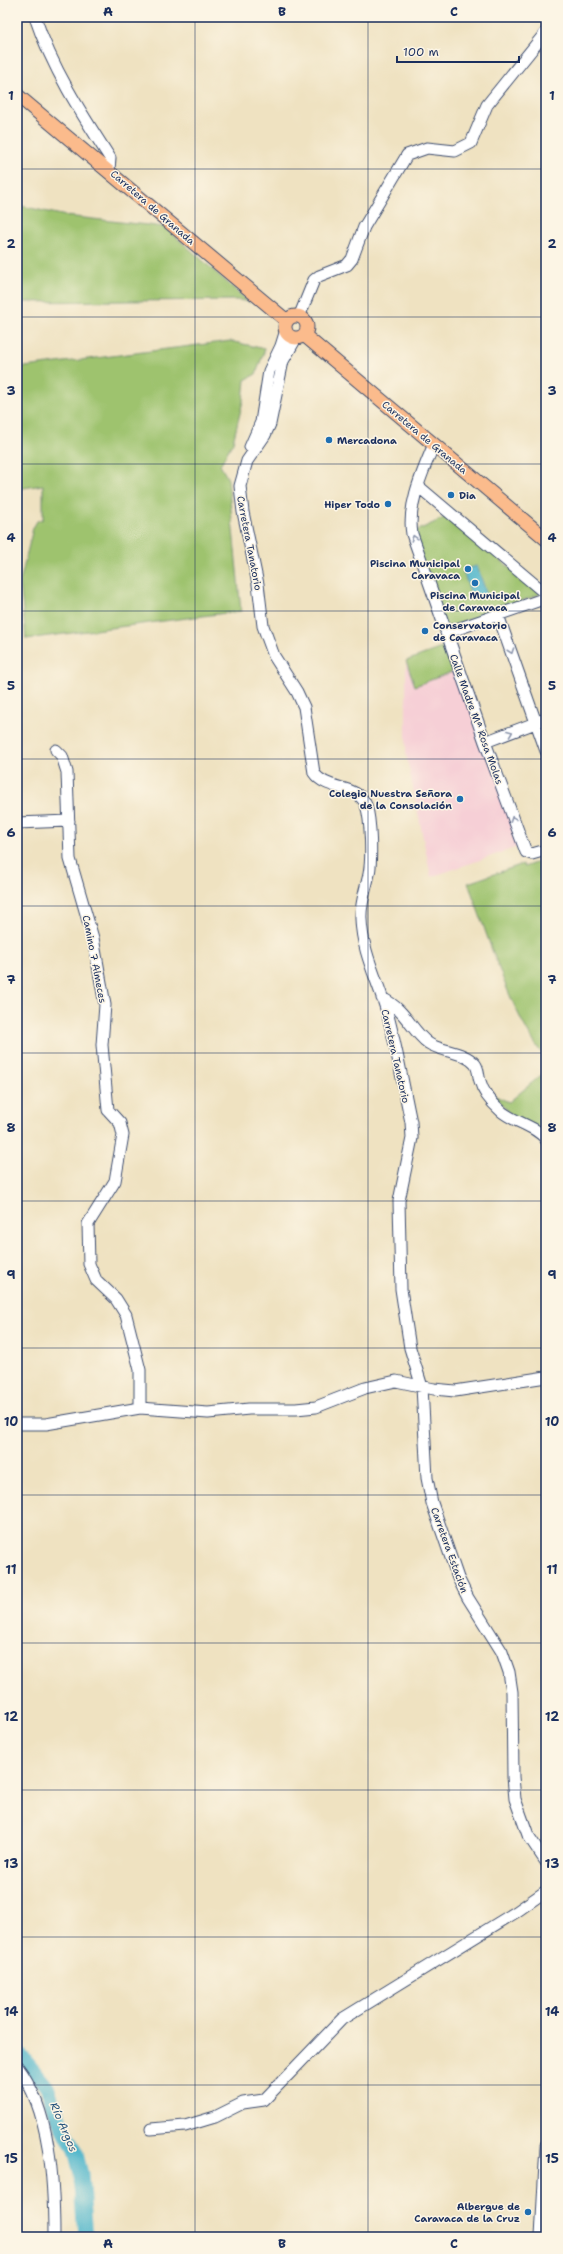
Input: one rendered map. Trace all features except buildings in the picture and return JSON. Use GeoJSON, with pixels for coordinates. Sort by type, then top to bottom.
{"type":"FeatureCollection","features":[{"type":"Feature","properties":{"kind":"main road","name":"Carretera de Granada"},"geometry":{"type":"LineString","coordinates":[[17,95],[291,323],[289,336],[301,336],[434,444],[546,539]]}},
{"type":"Feature","properties":{"kind":"main road"},"geometry":{"type":"LineString","coordinates":[[291,323],[304,320],[307,326],[301,336]]}},
{"type":"Feature","properties":{"kind":"street"},"geometry":{"type":"LineString","coordinates":[[35,17],[42,37],[78,109],[110,158],[109,170]]}},
{"type":"Feature","properties":{"kind":"street"},"geometry":{"type":"LineString","coordinates":[[253,441],[261,422],[268,371],[314,280],[319,276],[347,265],[352,259],[364,227],[402,160],[407,155],[421,149],[455,152],[471,143],[487,105],[546,32]]}},
{"type":"Feature","properties":{"kind":"street"},"geometry":{"type":"LineString","coordinates":[[276,388],[283,361],[295,340],[301,336]]}},
{"type":"Feature","properties":{"kind":"street"},"geometry":{"type":"LineString","coordinates":[[253,441],[262,428],[268,407],[274,400],[283,397],[276,388],[273,377],[281,346]]}},
{"type":"Feature","properties":{"kind":"street"},"geometry":{"type":"LineString","coordinates":[[247,461],[268,429],[274,400]]}},
{"type":"Feature","properties":{"kind":"street","name":"Carretera Tanatorio"},"geometry":{"type":"LineString","coordinates":[[253,441],[240,486],[258,584],[261,616],[267,637],[278,664],[297,692],[304,707],[314,773],[329,785],[357,794],[362,799],[368,812],[370,860],[369,873],[362,899],[361,920],[372,974],[382,998],[391,1027],[411,1122],[412,1138],[399,1201],[401,1289],[410,1348],[422,1387]]}},
{"type":"Feature","properties":{"kind":"street","name":"Calle Madre Mª Rosa Molas"},"geometry":{"type":"LineString","coordinates":[[434,444],[418,486],[412,516],[412,534],[446,633],[523,845],[528,854],[546,850]]}},
{"type":"Feature","properties":{"kind":"street"},"geometry":{"type":"LineString","coordinates":[[418,486],[546,594]]}},
{"type":"Feature","properties":{"kind":"street"},"geometry":{"type":"LineString","coordinates":[[446,633],[546,598]]}},
{"type":"Feature","properties":{"kind":"street"},"geometry":{"type":"LineString","coordinates":[[498,615],[541,721],[546,751]]}},
{"type":"Feature","properties":{"kind":"street"},"geometry":{"type":"LineString","coordinates":[[485,742],[541,721]]}},
{"type":"Feature","properties":{"kind":"street","name":"Camino 7 Almeces"},"geometry":{"type":"LineString","coordinates":[[56,750],[62,756],[68,772],[70,859],[93,938],[105,1005],[102,1045],[108,1110],[120,1123],[123,1135],[115,1181],[88,1224],[87,1253],[92,1274],[116,1299],[128,1322],[140,1370],[140,1408]]}},
{"type":"Feature","properties":{"kind":"street"},"geometry":{"type":"LineString","coordinates":[[17,823],[69,821]]}},
{"type":"Feature","properties":{"kind":"street"},"geometry":{"type":"LineString","coordinates":[[382,998],[404,1014],[428,1043],[472,1062],[477,1068],[480,1082],[485,1094],[501,1111],[528,1127],[539,1131],[546,1140]]}},
{"type":"Feature","properties":{"kind":"street"},"geometry":{"type":"LineString","coordinates":[[17,1424],[46,1424],[140,1408],[208,1413],[249,1409],[296,1409],[316,1407],[359,1390],[390,1382],[405,1382],[422,1387],[455,1391],[546,1377]]}},
{"type":"Feature","properties":{"kind":"street","name":"Carretera Estación"},"geometry":{"type":"LineString","coordinates":[[422,1387],[427,1478],[432,1503],[458,1578],[468,1598],[502,1652],[509,1672],[514,1715],[513,1777],[515,1799],[528,1835],[546,1862]]}},
{"type":"Feature","properties":{"kind":"street"},"geometry":{"type":"LineString","coordinates":[[151,2129],[185,2126],[215,2117],[243,2102],[264,2100],[342,2019],[516,1912],[546,1891]]}},
{"type":"Feature","properties":{"kind":"street"},"geometry":{"type":"LineString","coordinates":[[17,2066],[37,2101],[48,2148],[53,2197],[54,2237]]}},
{"type":"Feature","properties":{"kind":"street"},"geometry":{"type":"LineString","coordinates":[[541,2237],[544,2209],[546,2145]]}},
{"type":"Feature","properties":{"kind":"shaded area","name":"Colegio Nuestra Señora de la Consolación"},"geometry":{"type":"Polygon","coordinates":[[[451,645],[523,845],[431,877],[406,754],[406,661],[451,645]]]}},
{"type":"Feature","properties":{"kind":"green space"},"geometry":{"type":"Polygon","coordinates":[[[17,205],[66,216],[165,227],[249,302],[238,300],[19,302],[17,320],[17,205]]]}},
{"type":"Feature","properties":{"kind":"green space"},"geometry":{"type":"Polygon","coordinates":[[[230,341],[265,349],[256,374],[245,380],[243,401],[233,442],[220,465],[228,479],[241,611],[26,639],[20,582],[33,528],[37,521],[43,519],[43,485],[17,489],[17,368],[230,341]]]}},
{"type":"Feature","properties":{"kind":"green space","name":"Piscina Municipal Caravaca"},"geometry":{"type":"Polygon","coordinates":[[[448,516],[541,594],[445,628],[412,533],[448,516]]]}},
{"type":"Feature","properties":{"kind":"green space"},"geometry":{"type":"Polygon","coordinates":[[[444,647],[452,672],[415,686],[406,661],[444,647]]]}},
{"type":"Feature","properties":{"kind":"green space"},"geometry":{"type":"Polygon","coordinates":[[[546,859],[546,1059],[533,1041],[511,998],[492,951],[468,883],[523,864],[524,867],[546,859]]]}},
{"type":"Feature","properties":{"kind":"green space"},"geometry":{"type":"Polygon","coordinates":[[[546,1071],[546,1135],[511,1115],[493,1095],[509,1102],[546,1071]]]}},
{"type":"Feature","properties":{"kind":"water","name":"Piscina Municipal de Caravaca"},"geometry":{"type":"Polygon","coordinates":[[[477,566],[487,595],[472,599],[463,570],[477,566]]]}},
{"type":"Feature","properties":{"kind":"waterway","name":"Río Argos"},"geometry":{"type":"LineString","coordinates":[[17,2051],[47,2087],[59,2119],[75,2150],[81,2174],[86,2237]]}},
{"type":"Feature","properties":{"kind":"place","name":"Mercadona"},"geometry":{"type":"Point","coordinates":[329,440]}},
{"type":"Feature","properties":{"kind":"place","name":"Dia"},"geometry":{"type":"Point","coordinates":[451,495]}},
{"type":"Feature","properties":{"kind":"place","name":"Hiper Todo"},"geometry":{"type":"Point","coordinates":[388,504]}},
{"type":"Feature","properties":{"kind":"place","name":"Piscina Municipal Caravaca"},"geometry":{"type":"Point","coordinates":[468,569]}},
{"type":"Feature","properties":{"kind":"place","name":"Piscina Municipal de Caravaca"},"geometry":{"type":"Point","coordinates":[475,583]}},
{"type":"Feature","properties":{"kind":"place","name":"Conservatorio de Caravaca"},"geometry":{"type":"Point","coordinates":[425,631]}},
{"type":"Feature","properties":{"kind":"place","name":"Colegio Nuestra Señora de la Consolación"},"geometry":{"type":"Point","coordinates":[460,799]}},
{"type":"Feature","properties":{"kind":"place","name":"Albergue de Caravaca de la Cruz"},"geometry":{"type":"Point","coordinates":[528,2212]}}]}
